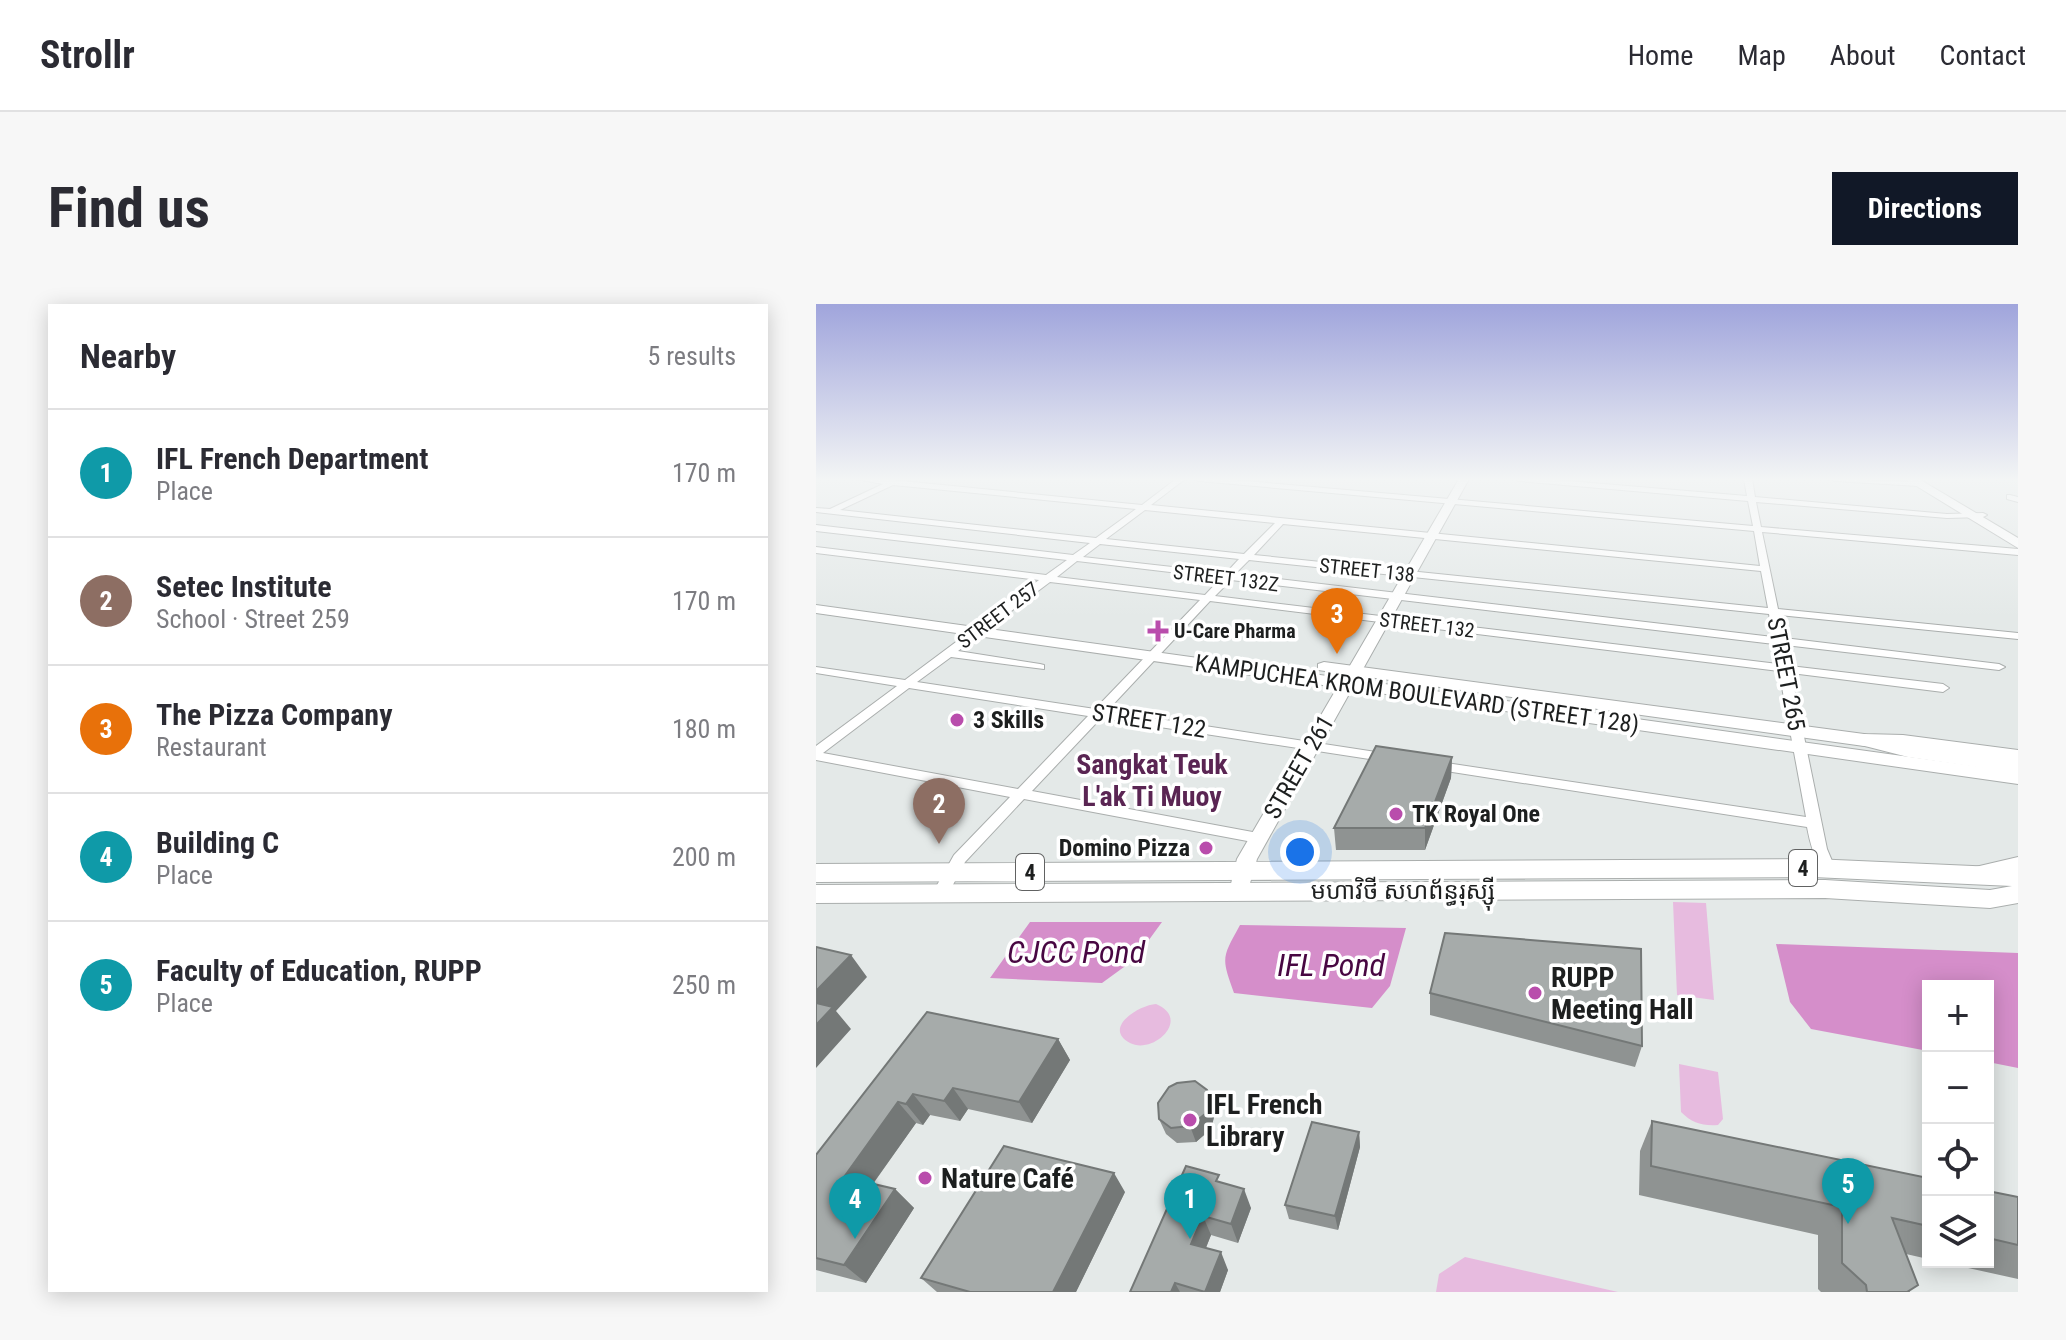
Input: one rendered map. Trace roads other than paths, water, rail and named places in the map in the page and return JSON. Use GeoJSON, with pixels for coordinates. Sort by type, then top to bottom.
{"type":"FeatureCollection","features":[{"type":"Feature","properties":{"kind":"main road"},"geometry":{"type":"LineString","coordinates":[[1991,525],[2018,544]]}},
{"type":"Feature","properties":{"kind":"main road"},"geometry":{"type":"LineString","coordinates":[[1995,525],[2018,537]]}},
{"type":"Feature","properties":{"kind":"main road","name":"KAMPUCHEA KROM BOULEVARD (STREET 128)"},"geometry":{"type":"LineString","coordinates":[[816,598],[990,621],[1157,651]]}},
{"type":"Feature","properties":{"kind":"main road","name":"KAMPUCHEA KROM BOULEVARD (STREET 128)"},"geometry":{"type":"LineString","coordinates":[[816,609],[976,632],[1157,651],[1798,739],[2018,778]]}},
{"type":"Feature","properties":{"kind":"main road","name":"KAMPUCHEA KROM BOULEVARD (STREET 128)"},"geometry":{"type":"LineString","coordinates":[[1798,739],[1903,741],[2018,756]]}},
{"type":"Feature","properties":{"kind":"main road"},"geometry":{"type":"LineString","coordinates":[[1864,740],[1908,751],[2018,766]]}},
{"type":"Feature","properties":{"kind":"main road","name":"មហាវិថី សហព័ន្ធរុស្ស៊ី"},"geometry":{"type":"LineString","coordinates":[[1974,875],[2018,865]]}},
{"type":"Feature","properties":{"kind":"main road","name":"មហាវិថី សហព័ន្ធរុស្ស៊ី"},"geometry":{"type":"LineString","coordinates":[[1242,882],[1827,868],[2018,877]]}},
{"type":"Feature","properties":{"kind":"main road","name":"មហាវិថី សហព័ន្ធរុស្ស៊ី"},"geometry":{"type":"LineString","coordinates":[[816,873],[946,883],[1242,882],[1813,889],[2018,901]]}},
{"type":"Feature","properties":{"kind":"main road","name":"មហាវិថី សហព័ន្ធរុស្ស៊ី"},"geometry":{"type":"LineString","coordinates":[[816,894],[946,883]]}},
{"type":"Feature","properties":{"kind":"main road","name":"មហាវិថី សហព័ន្ធរុស្ស៊ី"},"geometry":{"type":"LineString","coordinates":[[1990,899],[2018,894]]}},
{"type":"Feature","properties":{"kind":"street","name":"STREET 138"},"geometry":{"type":"LineString","coordinates":[[956,525],[1409,575],[2018,636]]}},
{"type":"Feature","properties":{"kind":"street","name":"STREET 257"},"geometry":{"type":"LineString","coordinates":[[816,754],[1119,525]]}},
{"type":"Feature","properties":{"kind":"street"},"geometry":{"type":"LineString","coordinates":[[946,883],[959,859],[1277,525]]}},
{"type":"Feature","properties":{"kind":"street"},"geometry":{"type":"LineString","coordinates":[[1322,525],[1765,569]]}},
{"type":"Feature","properties":{"kind":"street","name":"STREET 261"},"geometry":{"type":"LineString","coordinates":[[1242,882],[1258,838],[1437,525]]}},
{"type":"Feature","properties":{"kind":"street"},"geometry":{"type":"LineString","coordinates":[[1696,525],[2018,552]]}},
{"type":"Feature","properties":{"kind":"street","name":"STREET 265"},"geometry":{"type":"LineString","coordinates":[[1757,525],[1819,849],[1827,868]]}},
{"type":"Feature","properties":{"kind":"street","name":"STREET 132Z"},"geometry":{"type":"LineString","coordinates":[[816,528],[1999,667]]}},
{"type":"Feature","properties":{"kind":"street","name":"STREET 132"},"geometry":{"type":"LineString","coordinates":[[816,550],[1943,688]]}},
{"type":"Feature","properties":{"kind":"street"},"geometry":{"type":"LineString","coordinates":[[948,653],[1040,667]]}},
{"type":"Feature","properties":{"kind":"street","name":"STREET 122"},"geometry":{"type":"LineString","coordinates":[[816,670],[1405,760]]}},
{"type":"Feature","properties":{"kind":"street"},"geometry":{"type":"LineString","coordinates":[[816,754],[1258,838]]}},
{"type":"Feature","properties":{"kind":"street"},"geometry":{"type":"LineString","coordinates":[[1421,763],[1814,823]]}},
{"type":"Feature","properties":{"kind":"water","name":"CJCC Pond"},"geometry":{"type":"Polygon","coordinates":[[[1030,922],[1162,922],[1135,959],[1102,983],[990,978],[1030,922]]]}},
{"type":"Feature","properties":{"kind":"water","name":"IFL Pond"},"geometry":{"type":"Polygon","coordinates":[[[1240,925],[1406,928],[1390,986],[1372,1008],[1234,993],[1225,958],[1240,925]]]}},
{"type":"Feature","properties":{"kind":"water"},"geometry":{"type":"Polygon","coordinates":[[[1776,944],[2018,953],[2018,1068],[1994,1063],[1994,980],[1922,980],[1922,1050],[1811,1029],[1790,1002],[1776,944]]]}},
{"type":"Feature","properties":{"kind":"place","name":"U-Care Pharma"},"geometry":{"type":"Point","coordinates":[1158,631]}},
{"type":"Feature","properties":{"kind":"place","name":"The Pizza Company"},"geometry":{"type":"Point","coordinates":[1337,654]}},
{"type":"Feature","properties":{"kind":"place","name":"3 Skills"},"geometry":{"type":"Point","coordinates":[957,720]}},
{"type":"Feature","properties":{"kind":"place","name":"TK Royal One"},"geometry":{"type":"Point","coordinates":[1396,814]}},
{"type":"Feature","properties":{"kind":"place","name":"Setec Institute"},"geometry":{"type":"Point","coordinates":[939,844]}},
{"type":"Feature","properties":{"kind":"place","name":"Domino Pizza"},"geometry":{"type":"Point","coordinates":[1206,848]}},
{"type":"Feature","properties":{"kind":"place","name":"RUPP Meeting Hall"},"geometry":{"type":"Point","coordinates":[1535,993]}},
{"type":"Feature","properties":{"kind":"place","name":"IFL French Library"},"geometry":{"type":"Point","coordinates":[1190,1120]}},
{"type":"Feature","properties":{"kind":"place","name":"Nature Café"},"geometry":{"type":"Point","coordinates":[925,1178]}},
{"type":"Feature","properties":{"kind":"place","name":"Faculty of Education, RUPP"},"geometry":{"type":"Point","coordinates":[1848,1224]}},
{"type":"Feature","properties":{"kind":"place","name":"Building C"},"geometry":{"type":"Point","coordinates":[855,1239]}},
{"type":"Feature","properties":{"kind":"place","name":"IFL French Department"},"geometry":{"type":"Point","coordinates":[1190,1239]}},
{"type":"Feature","properties":{"kind":"district","name":"Sangkat Teuk L'ak Ti Muoy"},"geometry":{"type":"Point","coordinates":[1152,780]}}]}
